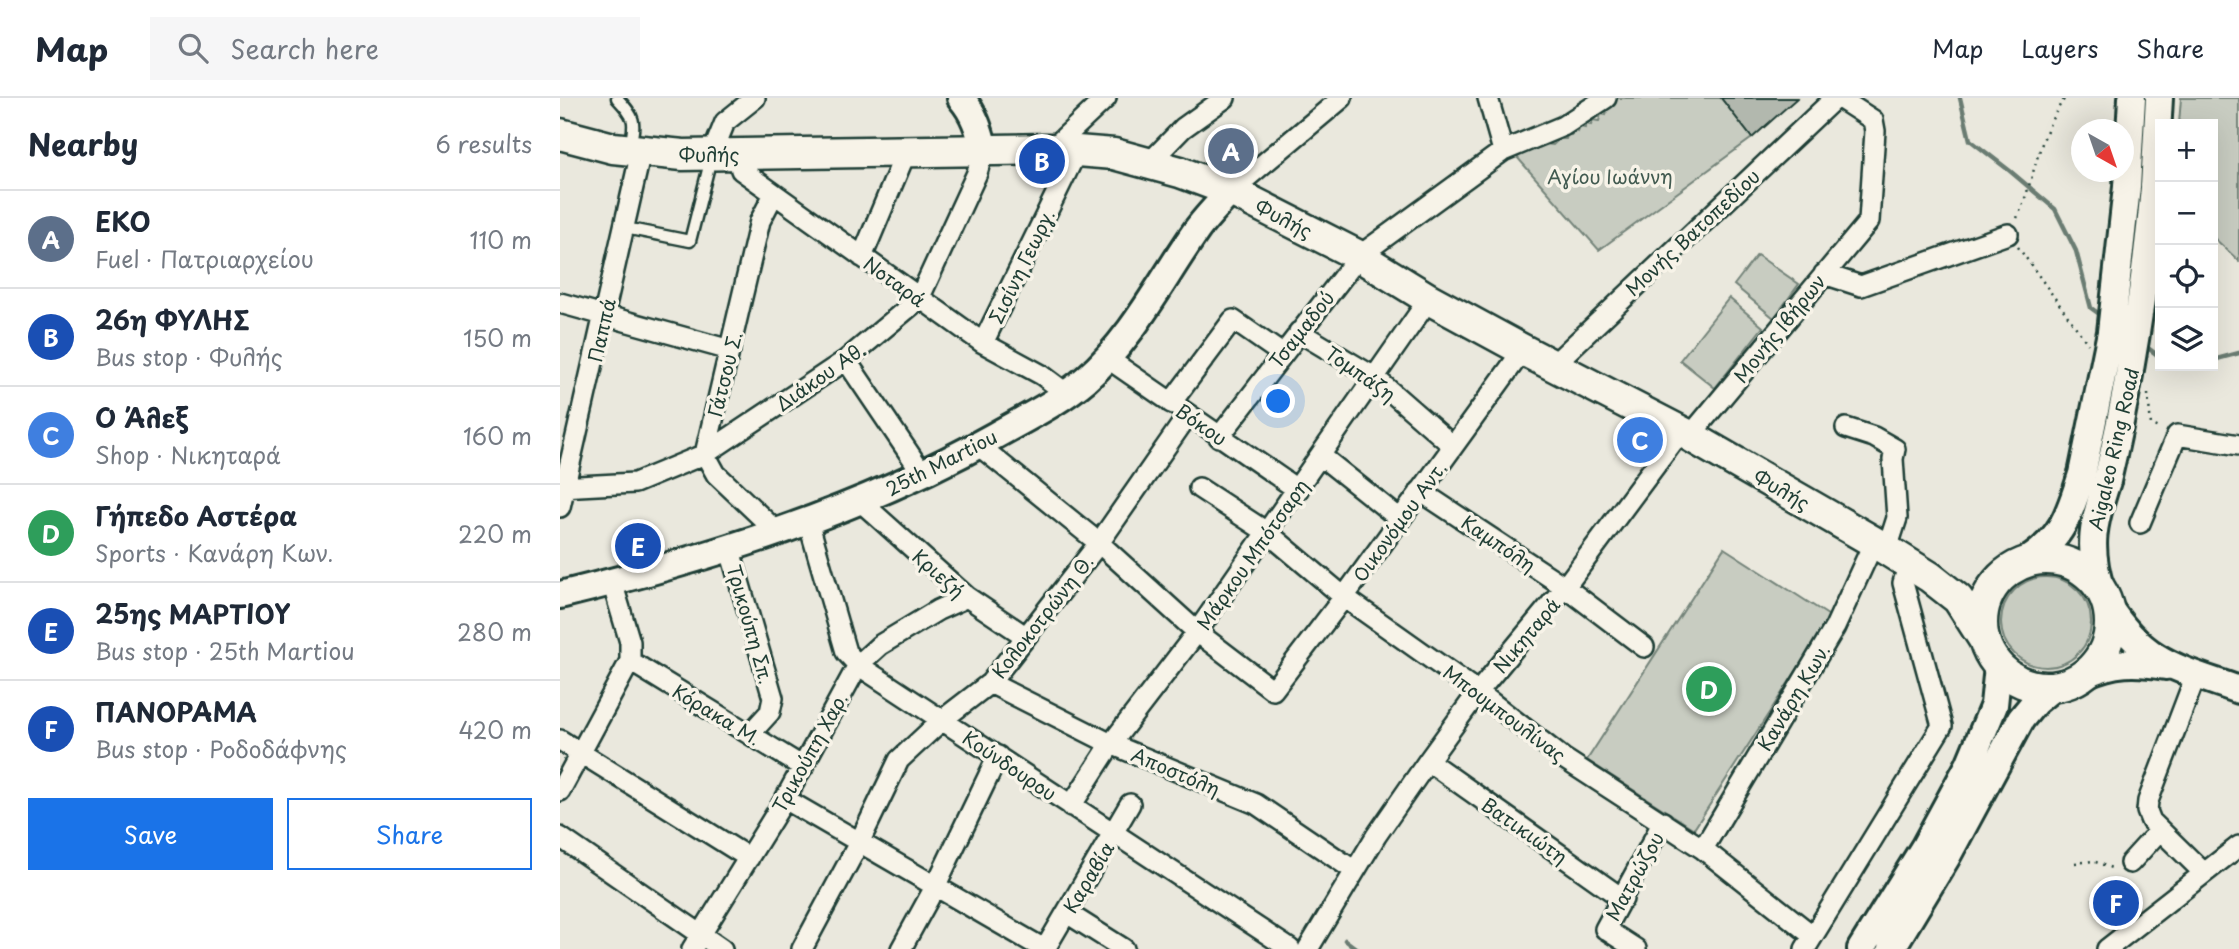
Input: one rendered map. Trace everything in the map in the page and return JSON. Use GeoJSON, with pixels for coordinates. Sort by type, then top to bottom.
{"type":"FeatureCollection","features":[{"type":"Feature","properties":{"kind":"main road"},"geometry":{"type":"LineString","coordinates":[[961,98],[970,108],[984,149]]}},
{"type":"Feature","properties":{"kind":"main road","name":"Aigaleo Ring Road"},"geometry":{"type":"LineString","coordinates":[[2105,598],[2092,552],[2098,507],[2094,477],[2098,403],[2111,332],[2127,187],[2132,98]]}},
{"type":"Feature","properties":{"kind":"main road","name":"Aigaleo Ring Road"},"geometry":{"type":"LineString","coordinates":[[2016,568],[2052,542],[2094,477],[2137,335],[2154,188],[2159,98]]}},
{"type":"Feature","properties":{"kind":"main road","name":"Φυλής"},"geometry":{"type":"LineString","coordinates":[[560,134],[635,151],[683,155],[1064,150],[1114,154],[1197,178],[1241,182],[1429,299],[1552,366],[1686,433],[1900,558],[1958,599],[1983,638]]}},
{"type":"Feature","properties":{"kind":"main road","name":"25th Martiou"},"geometry":{"type":"LineString","coordinates":[[560,595],[612,582],[808,522],[923,474],[1066,393],[1107,358],[1128,335],[1198,229],[1241,182]]}},
{"type":"Feature","properties":{"kind":"main road","name":"Φυλής"},"geometry":{"type":"LineString","coordinates":[[1900,558],[1950,581],[1967,581],[2016,568]]}},
{"type":"Feature","properties":{"kind":"main road"},"geometry":{"type":"LineString","coordinates":[[2185,671],[2128,662],[2105,665],[2070,683],[2053,687],[2033,686],[2014,679],[1998,666],[1983,638],[1982,614],[1990,591],[2016,568],[2047,559],[2068,563],[2087,574],[2122,628],[2151,655],[2185,671],[2239,690]]}},
{"type":"Feature","properties":{"kind":"main road"},"geometry":{"type":"LineString","coordinates":[[2085,674],[2098,660],[2107,643],[2110,625],[2105,598]]}},
{"type":"Feature","properties":{"kind":"main road"},"geometry":{"type":"LineString","coordinates":[[1861,949],[1925,846],[1969,765],[1994,705],[1998,666]]}},
{"type":"Feature","properties":{"kind":"main road"},"geometry":{"type":"LineString","coordinates":[[1891,949],[1946,858],[2021,719],[2035,702],[2053,687]]}},
{"type":"Feature","properties":{"kind":"street"},"geometry":{"type":"LineString","coordinates":[[724,154],[725,122],[755,98]]}},
{"type":"Feature","properties":{"kind":"street"},"geometry":{"type":"LineString","coordinates":[[1064,150],[1106,98]]}},
{"type":"Feature","properties":{"kind":"street"},"geometry":{"type":"LineString","coordinates":[[1149,163],[1183,128],[1225,98]]}},
{"type":"Feature","properties":{"kind":"street"},"geometry":{"type":"LineString","coordinates":[[1241,182],[1342,98]]}},
{"type":"Feature","properties":{"kind":"street"},"geometry":{"type":"LineString","coordinates":[[1488,98],[1503,151]]}},
{"type":"Feature","properties":{"kind":"street"},"geometry":{"type":"LineString","coordinates":[[1359,256],[1503,151],[1563,127],[1606,98]]}},
{"type":"Feature","properties":{"kind":"street","name":"Μονής Ιβήρων"},"geometry":{"type":"LineString","coordinates":[[1686,433],[1869,220],[1875,131],[1873,120],[1842,100],[1832,99]]}},
{"type":"Feature","properties":{"kind":"street","name":"Μονής Βατοπεδίου"},"geometry":{"type":"LineString","coordinates":[[1552,366],[1832,99]]}},
{"type":"Feature","properties":{"kind":"street","name":"Διάκου Αθ."},"geometry":{"type":"LineString","coordinates":[[563,486],[635,483],[705,454],[846,360],[919,299],[977,173],[984,149]]}},
{"type":"Feature","properties":{"kind":"street","name":"Σισίνη Γεωργ."},"geometry":{"type":"LineString","coordinates":[[983,343],[1064,150]]}},
{"type":"Feature","properties":{"kind":"street","name":"Παππά"},"geometry":{"type":"LineString","coordinates":[[560,507],[625,228],[635,151]]}},
{"type":"Feature","properties":{"kind":"street"},"geometry":{"type":"LineString","coordinates":[[862,257],[906,152]]}},
{"type":"Feature","properties":{"kind":"street","name":"Νοταρά"},"geometry":{"type":"LineString","coordinates":[[724,154],[741,170],[919,299],[983,343],[1042,375],[1066,393]]}},
{"type":"Feature","properties":{"kind":"street","name":"Γάτσου Σ."},"geometry":{"type":"LineString","coordinates":[[705,454],[760,221],[774,194]]}},
{"type":"Feature","properties":{"kind":"street"},"geometry":{"type":"LineString","coordinates":[[1824,274],[1861,286],[2008,234]]}},
{"type":"Feature","properties":{"kind":"street","name":"Τσαμαδού"},"geometry":{"type":"LineString","coordinates":[[1219,437],[1359,256]]}},
{"type":"Feature","properties":{"kind":"street","name":"Μάρκου Μπότσαρη"},"geometry":{"type":"LineString","coordinates":[[1071,806],[1111,744],[1197,632],[1268,533],[1429,299]]}},
{"type":"Feature","properties":{"kind":"street"},"geometry":{"type":"LineString","coordinates":[[560,303],[730,350]]}},
{"type":"Feature","properties":{"kind":"street"},"geometry":{"type":"LineString","coordinates":[[1171,403],[1233,320],[1282,354]]}},
{"type":"Feature","properties":{"kind":"street","name":"Τομπάζη"},"geometry":{"type":"LineString","coordinates":[[1299,332],[1374,377],[1454,446]]}},
{"type":"Feature","properties":{"kind":"street","name":"Οικονόμου Αντ."},"geometry":{"type":"LineString","coordinates":[[1197,632],[1273,690],[1345,597],[1523,350]]}},
{"type":"Feature","properties":{"kind":"street","name":"Βόκου"},"geometry":{"type":"LineString","coordinates":[[1107,358],[1298,490]]}},
{"type":"Feature","properties":{"kind":"street"},"geometry":{"type":"LineString","coordinates":[[846,360],[923,474]]}},
{"type":"Feature","properties":{"kind":"street","name":"Κολοκοτρώνη Θ."},"geometry":{"type":"LineString","coordinates":[[802,949],[860,841],[899,760],[943,720],[990,683],[1099,543],[1188,415]]}},
{"type":"Feature","properties":{"kind":"street"},"geometry":{"type":"LineString","coordinates":[[1809,942],[1942,726],[1903,583],[1893,459],[1895,449],[1874,437],[1846,428]]}},
{"type":"Feature","properties":{"kind":"street","name":"Νικηταρά"},"geometry":{"type":"LineString","coordinates":[[1308,949],[1376,836],[1478,692],[1686,433]]}},
{"type":"Feature","properties":{"kind":"street"},"geometry":{"type":"LineString","coordinates":[[2140,523],[2177,435],[2239,445]]}},
{"type":"Feature","properties":{"kind":"street"},"geometry":{"type":"LineString","coordinates":[[978,445],[1099,543],[1197,632]]}},
{"type":"Feature","properties":{"kind":"street"},"geometry":{"type":"LineString","coordinates":[[705,454],[716,474],[776,531]]}},
{"type":"Feature","properties":{"kind":"street"},"geometry":{"type":"LineString","coordinates":[[1321,456],[1401,519]]}},
{"type":"Feature","properties":{"kind":"street","name":"Μπουμπουλίνας"},"geometry":{"type":"LineString","coordinates":[[1199,488],[1268,533],[1345,597],[1478,692],[1563,758],[1703,849],[1809,942]]}},
{"type":"Feature","properties":{"kind":"street","name":"Καμπόλη"},"geometry":{"type":"LineString","coordinates":[[1420,491],[1565,587],[1644,647]]}},
{"type":"Feature","properties":{"kind":"street","name":"Κριεζή"},"geometry":{"type":"LineString","coordinates":[[860,501],[967,597],[1025,636]]}},
{"type":"Feature","properties":{"kind":"street","name":"Κούνδουρου"},"geometry":{"type":"LineString","coordinates":[[808,522],[846,652],[858,665],[1290,949]]}},
{"type":"Feature","properties":{"kind":"street","name":"Τρικούπη Σπ."},"geometry":{"type":"LineString","coordinates":[[729,547],[773,698],[770,712],[750,734]]}},
{"type":"Feature","properties":{"kind":"street","name":"Κανάρη Κων."},"geometry":{"type":"LineString","coordinates":[[1703,849],[1835,627],[1900,558]]}},
{"type":"Feature","properties":{"kind":"street"},"geometry":{"type":"LineString","coordinates":[[560,791],[630,661],[631,642],[612,582]]}},
{"type":"Feature","properties":{"kind":"street","name":"Τρικούπη Χαρ."},"geometry":{"type":"LineString","coordinates":[[697,942],[785,799],[858,665],[880,645],[938,610],[967,597]]}},
{"type":"Feature","properties":{"kind":"street","name":"Κόρακα Μ."},"geometry":{"type":"LineString","coordinates":[[630,661],[803,767]]}},
{"type":"Feature","properties":{"kind":"street"},"geometry":{"type":"LineString","coordinates":[[2185,671],[2147,811],[2160,831],[2204,873]]}},
{"type":"Feature","properties":{"kind":"street","name":"Αποστόλη"},"geometry":{"type":"LineString","coordinates":[[990,683],[1111,744],[1256,804],[1355,871]]}},
{"type":"Feature","properties":{"kind":"street"},"geometry":{"type":"LineString","coordinates":[[560,740],[749,858]]}},
{"type":"Feature","properties":{"kind":"street"},"geometry":{"type":"LineString","coordinates":[[901,949],[935,887],[998,756]]}},
{"type":"Feature","properties":{"kind":"street","name":"Βατικιώτη"},"geometry":{"type":"LineString","coordinates":[[1428,761],[1623,899]]}},
{"type":"Feature","properties":{"kind":"street"},"geometry":{"type":"LineString","coordinates":[[785,799],[1044,949]]}},
{"type":"Feature","properties":{"kind":"street","name":"Καραβία"},"geometry":{"type":"LineString","coordinates":[[1044,949],[1130,804]]}},
{"type":"Feature","properties":{"kind":"street","name":"Ματρώζου"},"geometry":{"type":"LineString","coordinates":[[1636,949],[1605,929],[1663,822]]}},
{"type":"Feature","properties":{"kind":"street"},"geometry":{"type":"LineString","coordinates":[[2130,863],[2160,831]]}},
{"type":"Feature","properties":{"kind":"street"},"geometry":{"type":"LineString","coordinates":[[560,837],[697,942],[722,949]]}},
{"type":"Feature","properties":{"kind":"street"},"geometry":{"type":"LineString","coordinates":[[2107,949],[2204,873],[2235,857]]}},
{"type":"Feature","properties":{"kind":"street"},"geometry":{"type":"LineString","coordinates":[[1066,913],[1124,949]]}},
{"type":"Feature","properties":{"kind":"lane"},"geometry":{"type":"LineString","coordinates":[[617,98],[631,113],[634,121],[635,151]]}},
{"type":"Feature","properties":{"kind":"lane"},"geometry":{"type":"LineString","coordinates":[[625,228],[690,241],[724,154]]}},
{"type":"Feature","properties":{"kind":"path"},"geometry":{"type":"LineString","coordinates":[[2008,234],[2028,191],[2048,125],[2065,98]]}},
{"type":"Feature","properties":{"kind":"path"},"geometry":{"type":"LineString","coordinates":[[2075,863],[2093,862],[2117,869],[2130,863]]}},
{"type":"Feature","properties":{"kind":"green space","name":"Αγίου Ιωάννη"},"geometry":{"type":"Polygon","coordinates":[[[1615,98],[1721,98],[1752,138],[1599,250],[1516,156],[1537,143],[1553,145],[1559,139],[1572,135],[1573,131],[1578,132],[1580,127],[1591,125],[1593,120],[1599,121],[1601,114],[1606,115],[1607,110],[1600,108],[1615,98]]]}},
{"type":"Feature","properties":{"kind":"green space"},"geometry":{"type":"Polygon","coordinates":[[[2181,98],[2239,98],[2239,261],[2218,242],[2218,119],[2179,119],[2181,98]]]}},
{"type":"Feature","properties":{"kind":"green space"},"geometry":{"type":"Polygon","coordinates":[[[1757,255],[1799,284],[1774,318],[1734,285],[1757,255]]]}},
{"type":"Feature","properties":{"kind":"green space"},"geometry":{"type":"Polygon","coordinates":[[[1729,298],[1763,327],[1715,388],[1680,360],[1729,298]]]}},
{"type":"Feature","properties":{"kind":"green space"},"geometry":{"type":"Polygon","coordinates":[[[1724,548],[1831,617],[1694,829],[1587,760],[1724,548]]]}},
{"type":"Feature","properties":{"kind":"green space"},"geometry":{"type":"Polygon","coordinates":[[[2046,577],[2063,580],[2078,590],[2088,605],[2091,622],[2088,639],[2078,654],[2063,664],[2046,667],[2029,664],[2014,654],[2004,639],[2001,622],[2004,605],[2014,590],[2029,580],[2046,577]]]}},
{"type":"Feature","properties":{"kind":"building"},"geometry":{"type":"Polygon","coordinates":[[[1721,98],[1797,98],[1752,138],[1721,98]]]}},
{"type":"Feature","properties":{"kind":"waterway"},"geometry":{"type":"LineString","coordinates":[[1960,98],[1970,140],[2055,209],[2076,251],[2091,308],[2102,316]]}},
{"type":"Feature","properties":{"kind":"waterway"},"geometry":{"type":"LineString","coordinates":[[2144,345],[2155,353]]}},
{"type":"Feature","properties":{"kind":"waterway"},"geometry":{"type":"LineString","coordinates":[[2218,359],[2239,353]]}},
{"type":"Feature","properties":{"kind":"waterway"},"geometry":{"type":"LineString","coordinates":[[1345,940],[1357,949]]}},
{"type":"Feature","properties":{"kind":"place","name":"EKO"},"geometry":{"type":"Point","coordinates":[1231,151]}},
{"type":"Feature","properties":{"kind":"place","name":"26η ΦΥΛΗΣ"},"geometry":{"type":"Point","coordinates":[1042,161]}},
{"type":"Feature","properties":{"kind":"place","name":"Ο Άλεξ"},"geometry":{"type":"Point","coordinates":[1640,440]}},
{"type":"Feature","properties":{"kind":"place","name":"25ης ΜΑΡΤΙΟΥ"},"geometry":{"type":"Point","coordinates":[638,546]}},
{"type":"Feature","properties":{"kind":"place","name":"Γήπεδο Αστέρα"},"geometry":{"type":"Point","coordinates":[1709,689]}},
{"type":"Feature","properties":{"kind":"place","name":"ΠΑΝΟΡΑΜΑ"},"geometry":{"type":"Point","coordinates":[2116,903]}}]}
